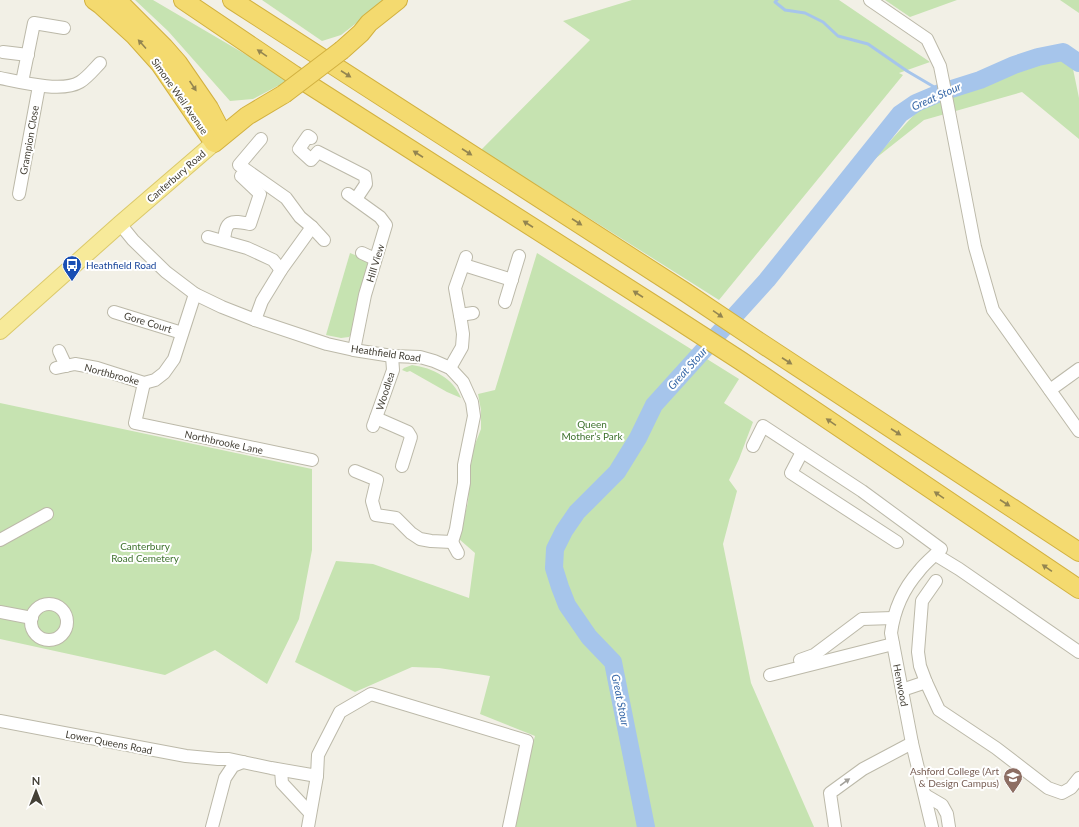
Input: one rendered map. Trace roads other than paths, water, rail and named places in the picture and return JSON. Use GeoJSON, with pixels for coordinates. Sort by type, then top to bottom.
{"type":"FeatureCollection","features":[{"type":"Feature","properties":{"kind":"highway","name":"Simone Weil Avenue"},"geometry":{"type":"LineString","coordinates":[[94,0],[134,35],[160,64],[218,139]]}},
{"type":"Feature","properties":{"kind":"highway","name":"Simone Weil Avenue"},"geometry":{"type":"LineString","coordinates":[[117,0],[178,63],[209,108],[218,139]]}},
{"type":"Feature","properties":{"kind":"highway"},"geometry":{"type":"LineString","coordinates":[[183,0],[294,75],[741,361],[1079,589]]}},
{"type":"Feature","properties":{"kind":"highway"},"geometry":{"type":"LineString","coordinates":[[232,0],[685,292],[755,340],[1079,552]]}},
{"type":"Feature","properties":{"kind":"highway","name":"Canterbury Road"},"geometry":{"type":"LineString","coordinates":[[218,139],[247,116],[284,94],[342,50],[361,33],[369,23],[398,0]]}},
{"type":"Feature","properties":{"kind":"highway","name":"Canterbury Road"},"geometry":{"type":"LineString","coordinates":[[361,33],[374,29],[409,0]]}},
{"type":"Feature","properties":{"kind":"highway"},"geometry":{"type":"LineString","coordinates":[[209,108],[219,114],[231,117],[247,116]]}},
{"type":"Feature","properties":{"kind":"main road","name":"Canterbury Road"},"geometry":{"type":"LineString","coordinates":[[0,331],[218,139]]}},
{"type":"Feature","properties":{"kind":"street"},"geometry":{"type":"LineString","coordinates":[[870,0],[927,39],[941,70],[975,247],[993,310],[1079,431]]}},
{"type":"Feature","properties":{"kind":"street"},"geometry":{"type":"LineString","coordinates":[[22,82],[34,23],[64,28]]}},
{"type":"Feature","properties":{"kind":"street"},"geometry":{"type":"LineString","coordinates":[[3,52],[28,55]]}},
{"type":"Feature","properties":{"kind":"street"},"geometry":{"type":"LineString","coordinates":[[0,78],[39,86],[70,86],[79,83],[86,78],[100,63]]}},
{"type":"Feature","properties":{"kind":"street","name":"Grampion Close"},"geometry":{"type":"LineString","coordinates":[[19,194],[27,174],[39,86]]}},
{"type":"Feature","properties":{"kind":"street","name":"Hill View"},"geometry":{"type":"LineString","coordinates":[[312,138],[308,136],[299,149],[311,160],[318,152],[365,176],[366,184],[352,196],[380,217],[386,225],[365,295],[354,350]]}},
{"type":"Feature","properties":{"kind":"street"},"geometry":{"type":"LineString","coordinates":[[261,139],[239,165],[286,198],[300,217],[324,240]]}},
{"type":"Feature","properties":{"kind":"street"},"geometry":{"type":"LineString","coordinates":[[224,241],[225,229],[230,223],[236,221],[250,224],[260,194],[241,176]]}},
{"type":"Feature","properties":{"kind":"street","name":"Heathfield Road"},"geometry":{"type":"LineString","coordinates":[[120,224],[133,240],[166,272],[195,294],[222,307],[255,320],[327,344],[392,356],[420,357],[450,368]]}},
{"type":"Feature","properties":{"kind":"street"},"geometry":{"type":"LineString","coordinates":[[255,320],[262,301],[312,228]]}},
{"type":"Feature","properties":{"kind":"street"},"geometry":{"type":"LineString","coordinates":[[208,237],[247,248],[273,260],[282,270]]}},
{"type":"Feature","properties":{"kind":"street"},"geometry":{"type":"LineString","coordinates":[[362,253],[375,259]]}},
{"type":"Feature","properties":{"kind":"street"},"geometry":{"type":"LineString","coordinates":[[505,302],[519,256]]}},
{"type":"Feature","properties":{"kind":"street"},"geometry":{"type":"LineString","coordinates":[[458,553],[452,542],[456,529],[464,483],[464,465],[474,416],[472,402],[462,382],[450,368],[462,347],[460,315],[455,288],[465,261],[512,280]]}},
{"type":"Feature","properties":{"kind":"street"},"geometry":{"type":"LineString","coordinates":[[182,333],[195,294]]}},
{"type":"Feature","properties":{"kind":"street","name":"Gore Court"},"geometry":{"type":"LineString","coordinates":[[114,312],[182,333]]}},
{"type":"Feature","properties":{"kind":"street"},"geometry":{"type":"LineString","coordinates":[[460,315],[473,313]]}},
{"type":"Feature","properties":{"kind":"street","name":"Northbrooke"},"geometry":{"type":"LineString","coordinates":[[59,351],[61,367],[75,364],[97,368],[144,383],[155,380],[164,373],[174,358],[182,333]]}},
{"type":"Feature","properties":{"kind":"street","name":"Woodlea"},"geometry":{"type":"LineString","coordinates":[[392,356],[393,370],[374,422],[408,432],[411,437],[402,466]]}},
{"type":"Feature","properties":{"kind":"street"},"geometry":{"type":"LineString","coordinates":[[1050,390],[1079,369]]}},
{"type":"Feature","properties":{"kind":"street","name":"Northbrooke"},"geometry":{"type":"LineString","coordinates":[[135,424],[144,383]]}},
{"type":"Feature","properties":{"kind":"street","name":"Northbrooke Lane"},"geometry":{"type":"LineString","coordinates":[[135,424],[312,460]]}},
{"type":"Feature","properties":{"kind":"street"},"geometry":{"type":"LineString","coordinates":[[753,446],[763,426],[862,491],[941,550],[936,555],[959,569],[1079,652]]}},
{"type":"Feature","properties":{"kind":"street"},"geometry":{"type":"LineString","coordinates":[[802,452],[791,473],[896,542]]}},
{"type":"Feature","properties":{"kind":"street"},"geometry":{"type":"LineString","coordinates":[[355,471],[377,480],[372,501],[376,515],[396,518],[411,533],[420,539],[452,542]]}},
{"type":"Feature","properties":{"kind":"street"},"geometry":{"type":"LineString","coordinates":[[0,540],[47,514]]}},
{"type":"Feature","properties":{"kind":"street","name":"Henwood"},"geometry":{"type":"LineString","coordinates":[[932,827],[912,743],[891,632],[893,618],[907,587],[919,570],[936,555]]}},
{"type":"Feature","properties":{"kind":"street"},"geometry":{"type":"LineString","coordinates":[[936,581],[922,601],[918,652],[920,666],[939,710],[996,748],[1048,788],[1062,793],[1071,788],[1079,778]]}},
{"type":"Feature","properties":{"kind":"street"},"geometry":{"type":"LineString","coordinates":[[0,612],[32,618]]}},
{"type":"Feature","properties":{"kind":"street"},"geometry":{"type":"LineString","coordinates":[[800,660],[814,655],[862,618],[893,618]]}},
{"type":"Feature","properties":{"kind":"street"},"geometry":{"type":"LineString","coordinates":[[770,675],[893,644]]}},
{"type":"Feature","properties":{"kind":"street"},"geometry":{"type":"LineString","coordinates":[[902,690],[926,682]]}},
{"type":"Feature","properties":{"kind":"street"},"geometry":{"type":"LineString","coordinates":[[308,827],[317,776],[318,755],[340,712],[372,694],[527,741],[509,827]]}},
{"type":"Feature","properties":{"kind":"street","name":"Lower Queens Road"},"geometry":{"type":"LineString","coordinates":[[0,721],[186,756],[229,759],[317,776]]}},
{"type":"Feature","properties":{"kind":"street"},"geometry":{"type":"LineString","coordinates":[[835,827],[830,793],[863,769],[912,743]]}},
{"type":"Feature","properties":{"kind":"street"},"geometry":{"type":"LineString","coordinates":[[212,827],[225,778],[234,766],[243,762]]}},
{"type":"Feature","properties":{"kind":"street"},"geometry":{"type":"LineString","coordinates":[[281,770],[282,783],[310,813]]}},
{"type":"Feature","properties":{"kind":"street"},"geometry":{"type":"LineString","coordinates":[[925,795],[942,805],[947,814],[949,827]]}},
{"type":"Feature","properties":{"kind":"waterway"},"geometry":{"type":"LineString","coordinates":[[777,0],[775,2],[785,10],[805,13],[823,22],[838,36],[868,44],[907,71],[941,91]]}},
{"type":"Feature","properties":{"kind":"waterway","name":"Great Stour"},"geometry":{"type":"LineString","coordinates":[[646,827],[613,662],[589,637],[567,605],[554,568],[555,549],[564,531],[577,512],[617,472],[638,438],[654,405],[767,280],[900,114],[916,103],[942,92],[980,80],[1014,65],[1038,57],[1063,52],[1079,63]]}},
{"type":"Feature","properties":{"kind":"place","name":"Heathfield Road"},"geometry":{"type":"Point","coordinates":[72,282]}},
{"type":"Feature","properties":{"kind":"place","name":"Ashford College (Art & Design Campus)"},"geometry":{"type":"Point","coordinates":[1013,794]}},
{"type":"Feature","properties":{"kind":"park label","name":"Queen Mother’s Park"},"geometry":{"type":"Point","coordinates":[592,430]}},
{"type":"Feature","properties":{"kind":"park label","name":"Canterbury Road Cemetery"},"geometry":{"type":"Point","coordinates":[145,552]}}]}
